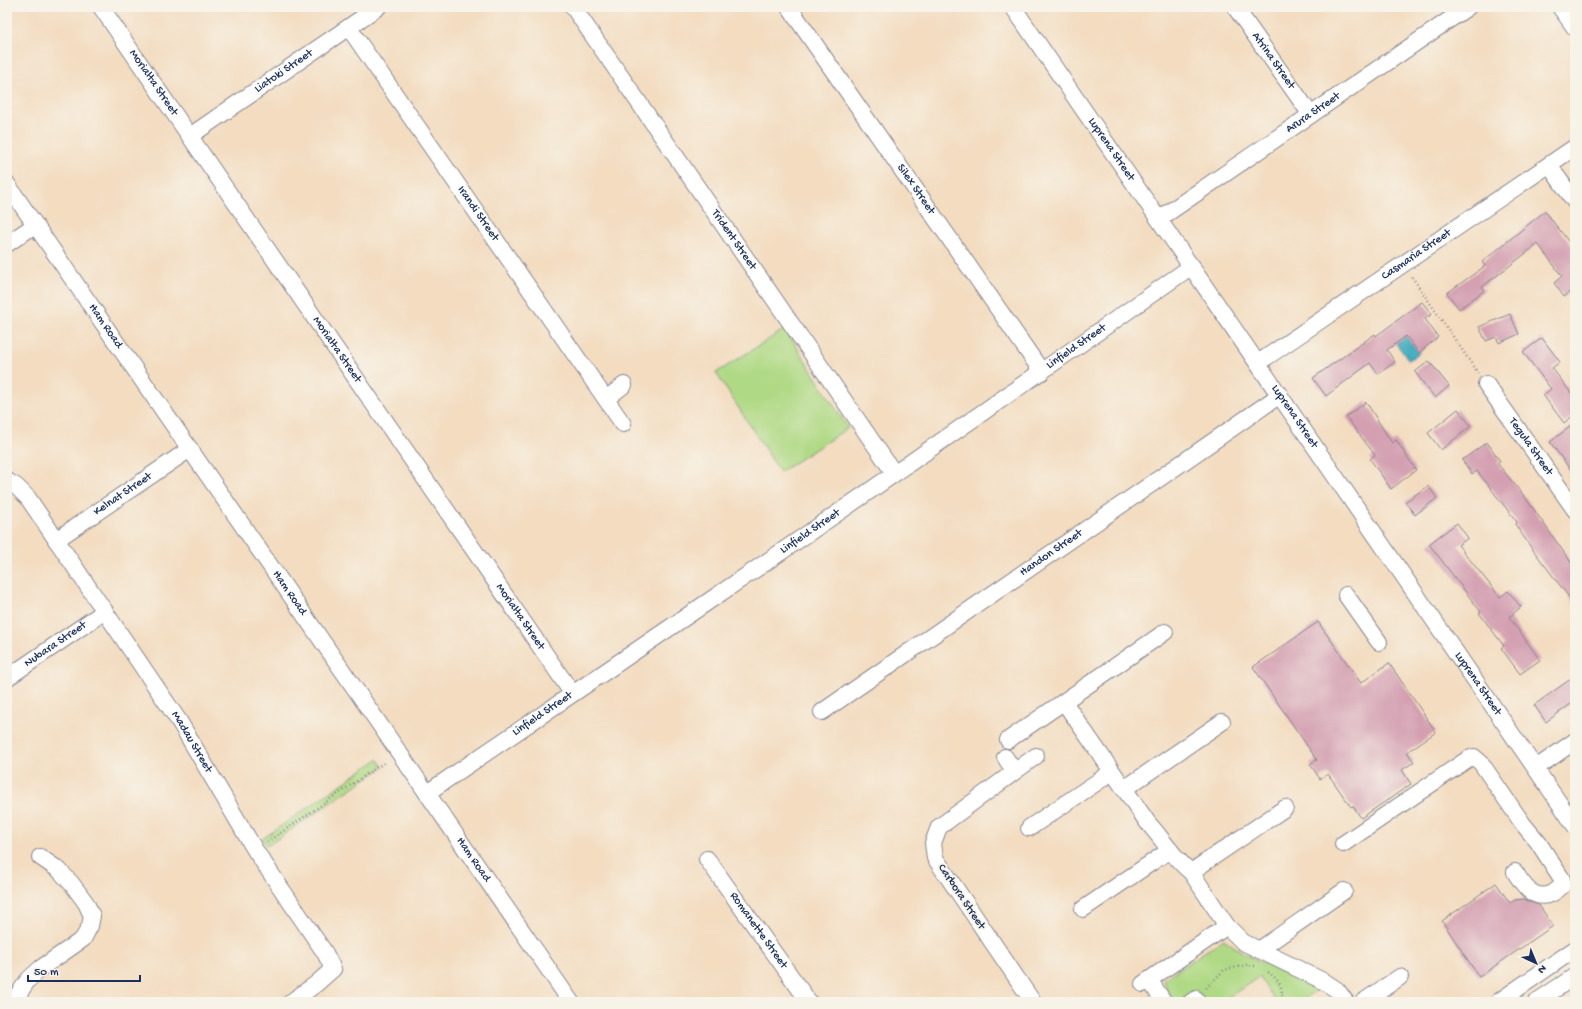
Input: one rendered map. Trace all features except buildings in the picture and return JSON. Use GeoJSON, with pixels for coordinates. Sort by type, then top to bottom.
{"type":"FeatureCollection","features":[{"type":"Feature","properties":{"kind":"street","name":"Morialta Street"},"geometry":{"type":"LineString","coordinates":[[101,7],[572,693]]}},
{"type":"Feature","properties":{"kind":"street","name":"Liatoki Street"},"geometry":{"type":"LineString","coordinates":[[190,136],[378,7]]}},
{"type":"Feature","properties":{"kind":"street","name":"Trident Street"},"geometry":{"type":"LineString","coordinates":[[573,7],[894,473]]}},
{"type":"Feature","properties":{"kind":"street","name":"Silex Street"},"geometry":{"type":"LineString","coordinates":[[788,7],[1042,372]]}},
{"type":"Feature","properties":{"kind":"street","name":"Luprena Street"},"geometry":{"type":"LineString","coordinates":[[1013,7],[1575,826]]}},
{"type":"Feature","properties":{"kind":"street","name":"Atrina Street"},"geometry":{"type":"LineString","coordinates":[[1235,7],[1311,115]]}},
{"type":"Feature","properties":{"kind":"street"},"geometry":{"type":"LineString","coordinates":[[1560,7],[1575,28]]}},
{"type":"Feature","properties":{"kind":"street","name":"Arura Street"},"geometry":{"type":"LineString","coordinates":[[1159,219],[1311,115],[1460,9]]}},
{"type":"Feature","properties":{"kind":"street","name":"Irandi Street"},"geometry":{"type":"LineString","coordinates":[[349,28],[623,424]]}},
{"type":"Feature","properties":{"kind":"street","name":"Casmaria Street"},"geometry":{"type":"LineString","coordinates":[[1258,363],[1575,147]]}},
{"type":"Feature","properties":{"kind":"street"},"geometry":{"type":"LineString","coordinates":[[1549,165],[1575,202]]}},
{"type":"Feature","properties":{"kind":"street","name":"Ham Road"},"geometry":{"type":"LineString","coordinates":[[7,184],[571,1002]]}},
{"type":"Feature","properties":{"kind":"street"},"geometry":{"type":"LineString","coordinates":[[7,244],[35,225]]}},
{"type":"Feature","properties":{"kind":"street","name":"Linfield Street"},"geometry":{"type":"LineString","coordinates":[[427,793],[1042,372],[1192,266]]}},
{"type":"Feature","properties":{"kind":"street","name":"Tegula Street"},"geometry":{"type":"LineString","coordinates":[[1486,384],[1575,510]]}},
{"type":"Feature","properties":{"kind":"street"},"geometry":{"type":"LineString","coordinates":[[606,399],[624,385]]}},
{"type":"Feature","properties":{"kind":"street","name":"Handon Street"},"geometry":{"type":"LineString","coordinates":[[822,712],[1280,395]]}},
{"type":"Feature","properties":{"kind":"street","name":"Kelnat Street"},"geometry":{"type":"LineString","coordinates":[[56,540],[190,448]]}},
{"type":"Feature","properties":{"kind":"street","name":"Madau Street"},"geometry":{"type":"LineString","coordinates":[[7,482],[16,486],[28,498],[105,611],[178,721],[255,850],[325,953],[333,969],[316,984],[291,1002]]}},
{"type":"Feature","properties":{"kind":"street"},"geometry":{"type":"LineString","coordinates":[[1346,595],[1379,642]]}},
{"type":"Feature","properties":{"kind":"street","name":"Nubara Street"},"geometry":{"type":"LineString","coordinates":[[7,678],[105,611]]}},
{"type":"Feature","properties":{"kind":"street"},"geometry":{"type":"LineString","coordinates":[[1008,740],[1164,632]]}},
{"type":"Feature","properties":{"kind":"street"},"geometry":{"type":"LineString","coordinates":[[1064,702],[1148,823],[1183,866],[1191,872],[1227,926],[1243,942],[1325,982],[1337,990],[1346,1002]]}},
{"type":"Feature","properties":{"kind":"street"},"geometry":{"type":"LineString","coordinates":[[1124,789],[1222,722]]}},
{"type":"Feature","properties":{"kind":"street"},"geometry":{"type":"LineString","coordinates":[[1536,768],[1575,741]]}},
{"type":"Feature","properties":{"kind":"street","name":"Carbora Street"},"geometry":{"type":"LineString","coordinates":[[1034,1002],[935,858],[933,843],[939,827],[1036,756]]}},
{"type":"Feature","properties":{"kind":"street"},"geometry":{"type":"LineString","coordinates":[[1005,757],[1014,771]]}},
{"type":"Feature","properties":{"kind":"street"},"geometry":{"type":"LineString","coordinates":[[1343,844],[1468,759],[1474,757],[1481,762],[1523,824],[1538,842],[1562,879],[1562,886],[1550,894],[1538,895],[1527,890],[1515,872]]}},
{"type":"Feature","properties":{"kind":"street"},"geometry":{"type":"LineString","coordinates":[[1029,828],[1112,772]]}},
{"type":"Feature","properties":{"kind":"street"},"geometry":{"type":"LineString","coordinates":[[1191,872],[1285,808]]}},
{"type":"Feature","properties":{"kind":"street"},"geometry":{"type":"LineString","coordinates":[[1083,909],[1170,850]]}},
{"type":"Feature","properties":{"kind":"street"},"geometry":{"type":"LineString","coordinates":[[13,1002],[28,980],[41,968],[83,939],[90,926],[92,916],[83,898],[59,870],[40,857]]}},
{"type":"Feature","properties":{"kind":"street","name":"Romanette Street"},"geometry":{"type":"LineString","coordinates":[[707,859],[809,1002]]}},
{"type":"Feature","properties":{"kind":"street"},"geometry":{"type":"LineString","coordinates":[[1259,950],[1344,892]]}},
{"type":"Feature","properties":{"kind":"street"},"geometry":{"type":"LineString","coordinates":[[1164,1002],[1148,986],[1227,926]]}},
{"type":"Feature","properties":{"kind":"street"},"geometry":{"type":"LineString","coordinates":[[1498,1002],[1575,949]]}},
{"type":"Feature","properties":{"kind":"street"},"geometry":{"type":"LineString","coordinates":[[1536,1002],[1575,976]]}},
{"type":"Feature","properties":{"kind":"street"},"geometry":{"type":"LineString","coordinates":[[1363,1002],[1400,977]]}},
{"type":"Feature","properties":{"kind":"path"},"geometry":{"type":"LineString","coordinates":[[1403,265],[1486,384]]}},
{"type":"Feature","properties":{"kind":"path"},"geometry":{"type":"LineString","coordinates":[[255,850],[385,762]]}},
{"type":"Feature","properties":{"kind":"path"},"geometry":{"type":"LineString","coordinates":[[1193,1000],[1198,994],[1210,986],[1224,970],[1247,965],[1260,967]]}},
{"type":"Feature","properties":{"kind":"path"},"geometry":{"type":"LineString","coordinates":[[1266,971],[1276,979],[1280,985],[1283,991],[1282,1002]]}},
{"type":"Feature","properties":{"kind":"green space"},"geometry":{"type":"Polygon","coordinates":[[[785,329],[848,428],[780,472],[716,373],[785,329]]]}},
{"type":"Feature","properties":{"kind":"green space"},"geometry":{"type":"Polygon","coordinates":[[[378,759],[383,767],[267,846],[262,839],[378,759]]]}},
{"type":"Feature","properties":{"kind":"green space"},"geometry":{"type":"Polygon","coordinates":[[[1224,939],[1245,954],[1320,988],[1301,1002],[1276,1002],[1259,977],[1221,1002],[1204,1002],[1196,990],[1181,1001],[1176,1001],[1168,992],[1164,979],[1224,939]]]}},
{"type":"Feature","properties":{"kind":"water"},"geometry":{"type":"Polygon","coordinates":[[[1406,336],[1419,353],[1409,360],[1396,344],[1406,336]]]}}]}
